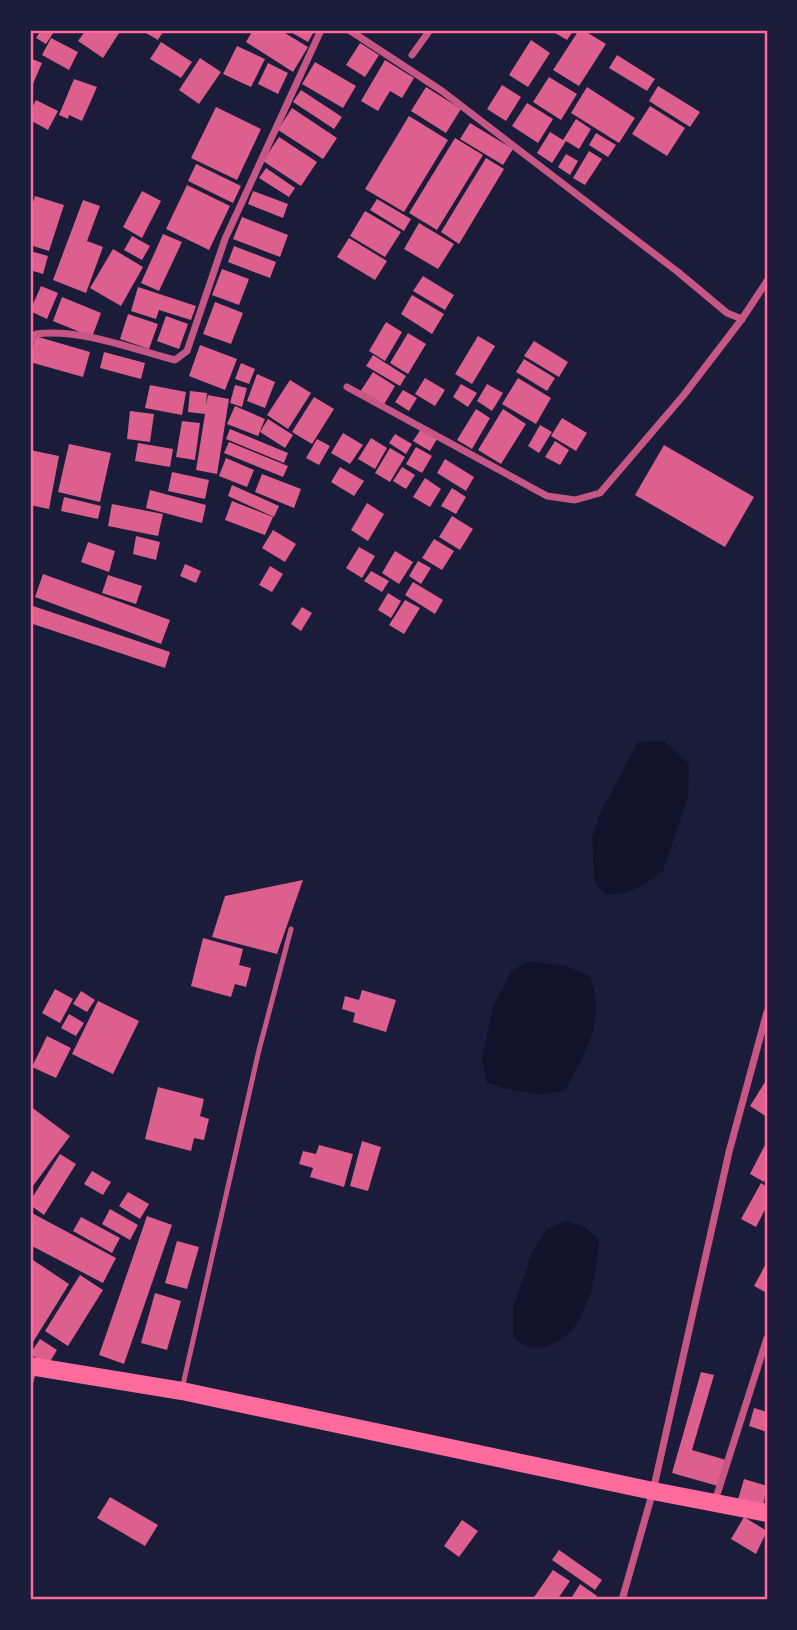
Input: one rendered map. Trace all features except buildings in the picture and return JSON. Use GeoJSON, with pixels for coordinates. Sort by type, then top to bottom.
{"type":"FeatureCollection","features":[{"type":"Feature","properties":{"kind":"highway"},"geometry":{"type":"LineString","coordinates":[[31,1371],[182,1391],[767,1513]]}},
{"type":"Feature","properties":{"kind":"street"},"geometry":{"type":"LineString","coordinates":[[30,341],[36,334],[54,331],[175,360],[187,351],[225,239],[321,30]]}},
{"type":"Feature","properties":{"kind":"street"},"geometry":{"type":"LineString","coordinates":[[349,30],[442,91],[678,272],[727,313],[742,319]]}},
{"type":"Feature","properties":{"kind":"street"},"geometry":{"type":"LineString","coordinates":[[412,55],[430,30]]}},
{"type":"Feature","properties":{"kind":"street"},"geometry":{"type":"LineString","coordinates":[[347,387],[547,496],[575,500],[600,493],[684,396],[767,281]]}},
{"type":"Feature","properties":{"kind":"street"},"geometry":{"type":"LineString","coordinates":[[622,1600],[653,1491],[729,1152],[767,1012]]}},
{"type":"Feature","properties":{"kind":"street"},"geometry":{"type":"LineString","coordinates":[[715,1502],[767,1338]]}},
{"type":"Feature","properties":{"kind":"lane"},"geometry":{"type":"LineString","coordinates":[[182,1391],[259,1049],[291,929]]}},
{"type":"Feature","properties":{"kind":"shaded area"},"geometry":{"type":"Polygon","coordinates":[[[665,741],[689,764],[688,797],[663,871],[644,885],[628,892],[607,895],[595,884],[592,838],[600,813],[638,742],[665,741]]]}},
{"type":"Feature","properties":{"kind":"shaded area"},"geometry":{"type":"Polygon","coordinates":[[[527,961],[566,966],[590,976],[593,986],[596,1015],[591,1038],[564,1091],[525,1092],[487,1083],[482,1059],[493,1007],[511,972],[527,961]]]}},
{"type":"Feature","properties":{"kind":"shaded area"},"geometry":{"type":"Polygon","coordinates":[[[566,1221],[585,1227],[599,1240],[592,1287],[587,1303],[572,1330],[560,1340],[546,1346],[528,1347],[513,1336],[513,1308],[533,1250],[547,1229],[566,1221]]]}}]}
